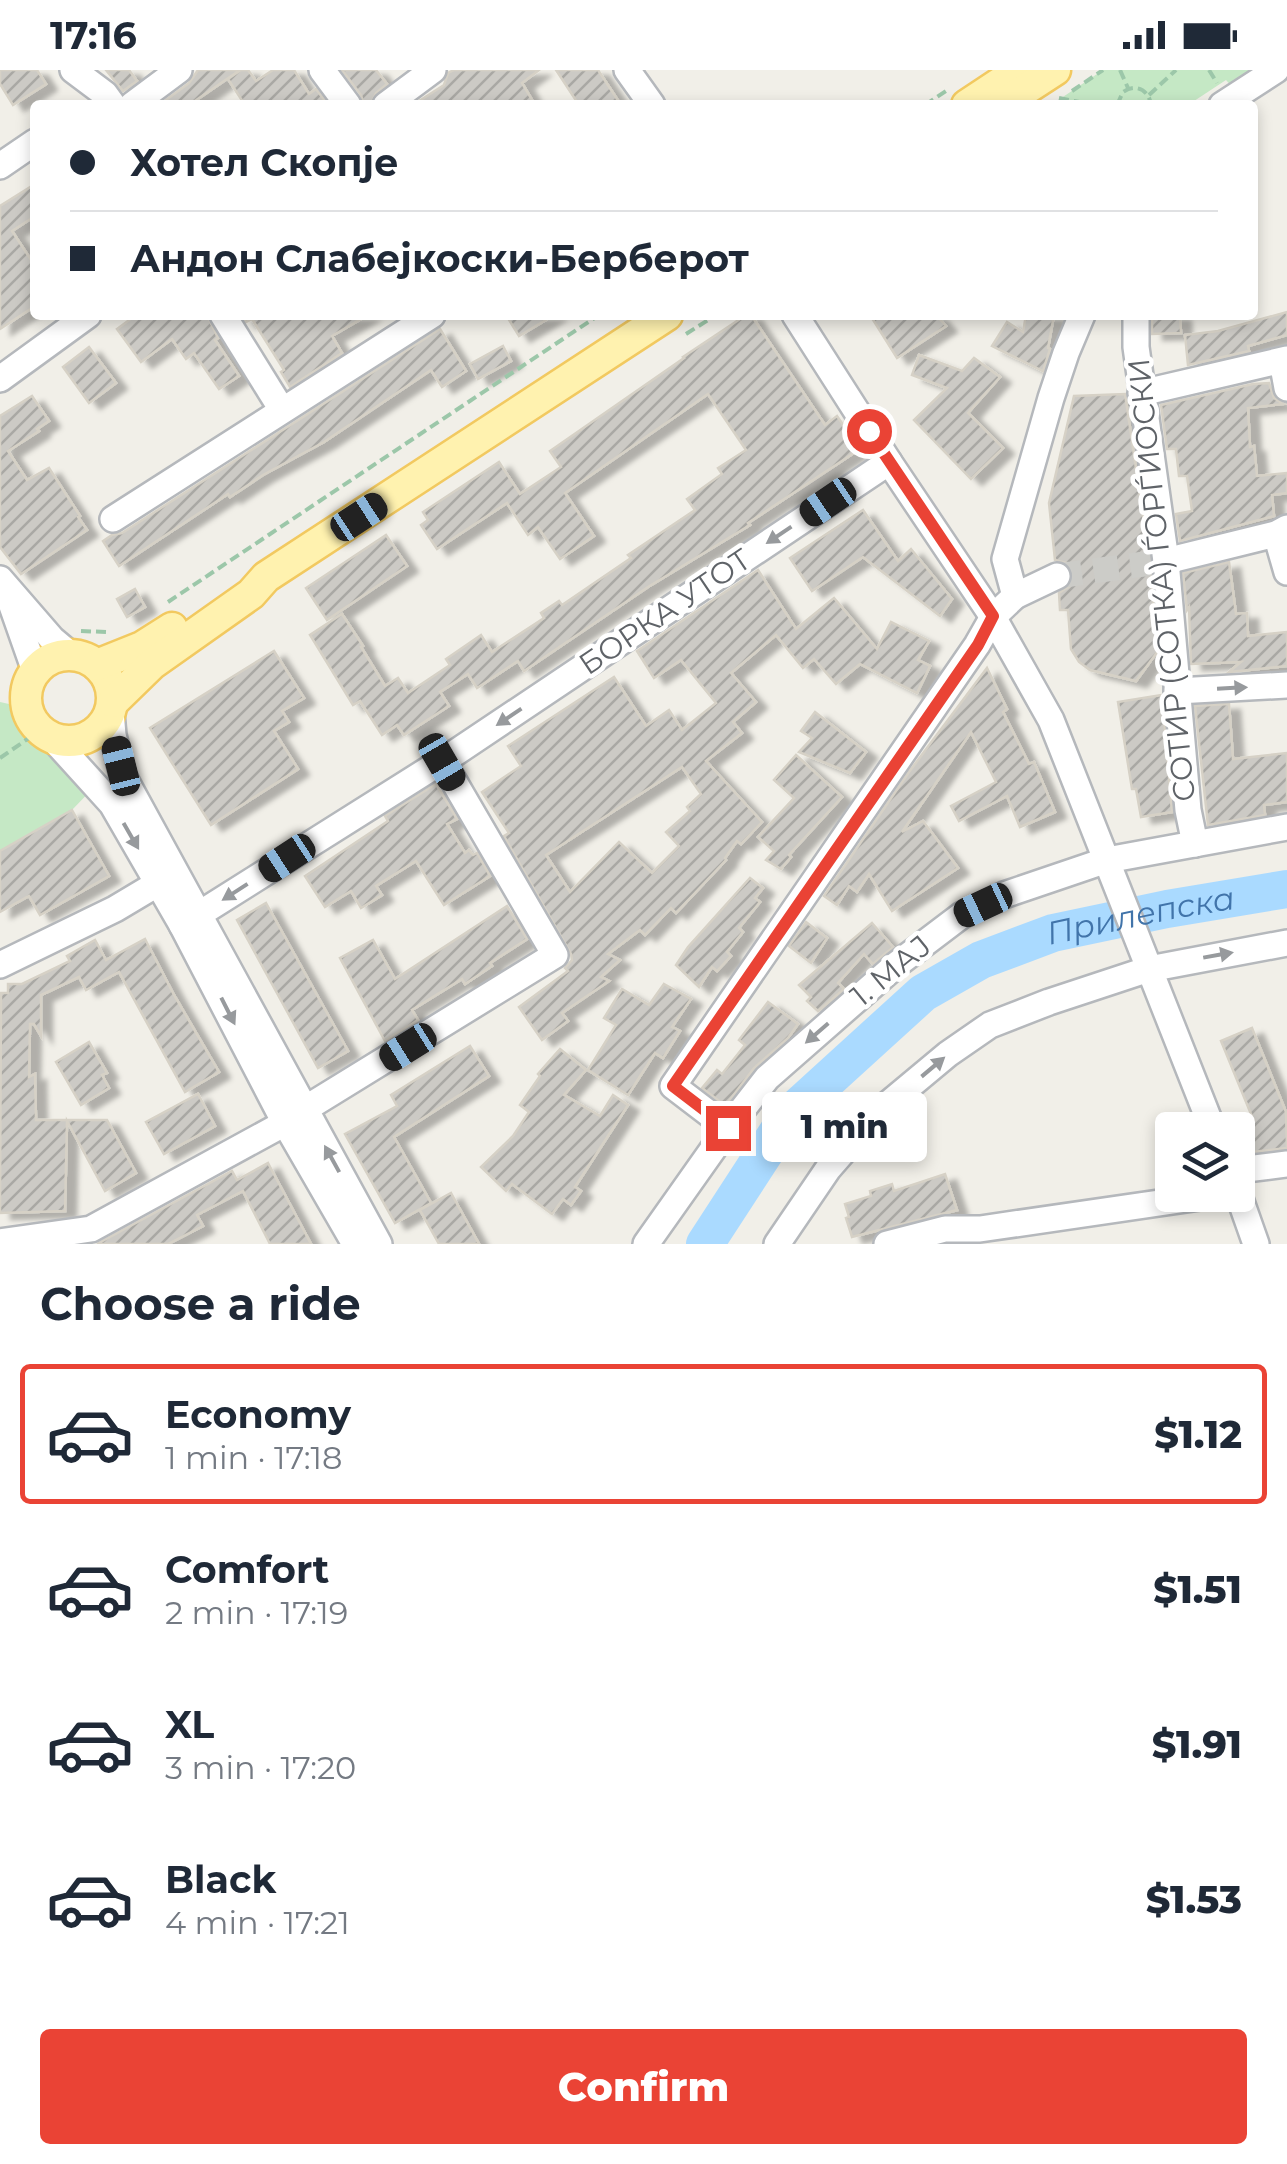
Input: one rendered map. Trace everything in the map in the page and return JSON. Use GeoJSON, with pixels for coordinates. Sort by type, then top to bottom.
{"type":"FeatureCollection","features":[{"type":"Feature","properties":{"kind":"main road"},"geometry":{"type":"LineString","coordinates":[[974,100],[1019,70]]}},
{"type":"Feature","properties":{"kind":"main road"},"geometry":{"type":"LineString","coordinates":[[1015,100],[1056,86]]}},
{"type":"Feature","properties":{"kind":"main road"},"geometry":{"type":"LineString","coordinates":[[266,577],[243,584],[142,647],[80,650],[52,658],[26,701],[67,742],[94,734],[112,707],[152,664],[251,594],[266,577],[659,320]]}},
{"type":"Feature","properties":{"kind":"main road"},"geometry":{"type":"LineString","coordinates":[[80,650],[106,675],[112,688],[112,707]]}},
{"type":"Feature","properties":{"kind":"street"},"geometry":{"type":"LineString","coordinates":[[74,70],[101,100]]}},
{"type":"Feature","properties":{"kind":"street"},"geometry":{"type":"LineString","coordinates":[[139,100],[178,70]]}},
{"type":"Feature","properties":{"kind":"street"},"geometry":{"type":"LineString","coordinates":[[322,70],[344,100]]}},
{"type":"Feature","properties":{"kind":"street"},"geometry":{"type":"LineString","coordinates":[[393,100],[433,70]]}},
{"type":"Feature","properties":{"kind":"street"},"geometry":{"type":"LineString","coordinates":[[627,70],[648,100]]}},
{"type":"Feature","properties":{"kind":"street"},"geometry":{"type":"LineString","coordinates":[[1230,100],[1276,70]]}},
{"type":"Feature","properties":{"kind":"street"},"geometry":{"type":"LineString","coordinates":[[0,166],[30,145]]}},
{"type":"Feature","properties":{"kind":"street"},"geometry":{"type":"LineString","coordinates":[[0,379],[81,320]]}},
{"type":"Feature","properties":{"kind":"street"},"geometry":{"type":"LineString","coordinates":[[225,320],[282,410]]}},
{"type":"Feature","properties":{"kind":"street"},"geometry":{"type":"LineString","coordinates":[[112,519],[424,320]]}},
{"type":"Feature","properties":{"kind":"street"},"geometry":{"type":"LineString","coordinates":[[798,320],[993,616],[1051,720],[1206,1112]]}},
{"type":"Feature","properties":{"kind":"street"},"geometry":{"type":"LineString","coordinates":[[1015,596],[1005,559],[1066,353],[1080,320]]}},
{"type":"Feature","properties":{"kind":"street","name":"СОТИР (СОТКА) ЃОРЃИОСКИ"},"geometry":{"type":"LineString","coordinates":[[1136,320],[1141,393],[1166,560],[1194,844]]}},
{"type":"Feature","properties":{"kind":"street"},"geometry":{"type":"LineString","coordinates":[[1141,393],[1285,360],[1287,388]]}},
{"type":"Feature","properties":{"kind":"street","name":"БОРКА УТОТ"},"geometry":{"type":"LineString","coordinates":[[191,920],[442,762],[889,462]]}},
{"type":"Feature","properties":{"kind":"street"},"geometry":{"type":"LineString","coordinates":[[1166,560],[1281,531],[1287,572]]}},
{"type":"Feature","properties":{"kind":"street"},"geometry":{"type":"LineString","coordinates":[[728,1128],[673,1086],[978,645],[993,616],[1015,596],[1057,576]]}},
{"type":"Feature","properties":{"kind":"street"},"geometry":{"type":"LineString","coordinates":[[2,583],[52,639],[80,650]]}},
{"type":"Feature","properties":{"kind":"street"},"geometry":{"type":"LineString","coordinates":[[2,583],[26,701],[112,804],[167,878]]}},
{"type":"Feature","properties":{"kind":"street"},"geometry":{"type":"LineString","coordinates":[[1176,690],[1287,684]]}},
{"type":"Feature","properties":{"kind":"street"},"geometry":{"type":"LineString","coordinates":[[112,707],[113,735],[123,776],[167,878],[295,1116],[355,1244]]}},
{"type":"Feature","properties":{"kind":"street"},"geometry":{"type":"LineString","coordinates":[[0,1242],[91,1229],[295,1116],[555,955],[442,762]]}},
{"type":"Feature","properties":{"kind":"street","name":"1. МАЈ"},"geometry":{"type":"LineString","coordinates":[[646,1244],[767,1078],[896,965],[962,915],[1004,895],[1107,860],[1287,828]]}},
{"type":"Feature","properties":{"kind":"street"},"geometry":{"type":"LineString","coordinates":[[0,964],[115,909],[167,878]]}},
{"type":"Feature","properties":{"kind":"street"},"geometry":{"type":"LineString","coordinates":[[777,1244],[828,1169],[876,1114],[990,1025],[1150,969],[1287,943]]}},
{"type":"Feature","properties":{"kind":"street"},"geometry":{"type":"LineString","coordinates":[[295,1116],[379,1244]]}},
{"type":"Feature","properties":{"kind":"street"},"geometry":{"type":"LineString","coordinates":[[1255,1168],[1287,1164]]}},
{"type":"Feature","properties":{"kind":"street"},"geometry":{"type":"LineString","coordinates":[[887,1244],[945,1229],[983,1236],[1155,1205]]}},
{"type":"Feature","properties":{"kind":"street"},"geometry":{"type":"LineString","coordinates":[[1245,1212],[1256,1244]]}},
{"type":"Feature","properties":{"kind":"path"},"geometry":{"type":"LineString","coordinates":[[1056,86],[1103,70]]}},
{"type":"Feature","properties":{"kind":"path"},"geometry":{"type":"LineString","coordinates":[[1120,70],[1128,88]]}},
{"type":"Feature","properties":{"kind":"path"},"geometry":{"type":"LineString","coordinates":[[1149,96],[1176,70]]}},
{"type":"Feature","properties":{"kind":"path"},"geometry":{"type":"LineString","coordinates":[[1056,86],[1085,100]]}},
{"type":"Feature","properties":{"kind":"path"},"geometry":{"type":"LineString","coordinates":[[1119,100],[1128,88],[1140,88],[1150,100]]}},
{"type":"Feature","properties":{"kind":"path"},"geometry":{"type":"LineString","coordinates":[[162,605],[591,320]]}},
{"type":"Feature","properties":{"kind":"path"},"geometry":{"type":"LineString","coordinates":[[80,650],[101,633],[115,630]]}},
{"type":"Feature","properties":{"kind":"path"},"geometry":{"type":"LineString","coordinates":[[0,758],[26,701]]}},
{"type":"Feature","properties":{"kind":"green space"},"geometry":{"type":"Polygon","coordinates":[[[1103,70],[1262,70],[1234,89],[1226,80],[1196,100],[1058,100],[1103,70]]]}},
{"type":"Feature","properties":{"kind":"green space"},"geometry":{"type":"Polygon","coordinates":[[[0,702],[27,708],[35,724],[96,785],[72,810],[0,851],[0,702]]]}},
{"type":"Feature","properties":{"kind":"building"},"geometry":{"type":"Polygon","coordinates":[[[0,70],[37,70],[46,84],[13,105],[0,84],[0,70]]]}},
{"type":"Feature","properties":{"kind":"building"},"geometry":{"type":"Polygon","coordinates":[[[106,70],[129,70],[137,81],[123,91],[106,70]]]}},
{"type":"Feature","properties":{"kind":"building"},"geometry":{"type":"Polygon","coordinates":[[[198,70],[240,70],[196,100],[166,100],[189,83],[198,70]]]}},
{"type":"Feature","properties":{"kind":"building"},"geometry":{"type":"Polygon","coordinates":[[[241,70],[248,70],[256,81],[273,70],[294,70],[309,94],[316,89],[324,100],[242,100],[228,79],[241,70]]]}},
{"type":"Feature","properties":{"kind":"building"},"geometry":{"type":"Polygon","coordinates":[[[342,70],[376,70],[387,84],[372,100],[362,100],[342,70]]]}},
{"type":"Feature","properties":{"kind":"building"},"geometry":{"type":"Polygon","coordinates":[[[539,70],[522,83],[532,100],[421,100],[444,85],[448,73],[539,70]]]}},
{"type":"Feature","properties":{"kind":"building"},"geometry":{"type":"Polygon","coordinates":[[[556,70],[598,70],[618,100],[576,100],[556,70]]]}},
{"type":"Feature","properties":{"kind":"building"},"geometry":{"type":"Polygon","coordinates":[[[30,187],[30,219],[12,231],[30,258],[30,309],[0,329],[0,206],[30,187]]]}},
{"type":"Feature","properties":{"kind":"building"},"geometry":{"type":"Polygon","coordinates":[[[1287,312],[1287,335],[1248,346],[1249,351],[1188,365],[1185,335],[1287,312]]]}},
{"type":"Feature","properties":{"kind":"building"},"geometry":{"type":"Polygon","coordinates":[[[129,320],[209,320],[218,338],[215,340],[239,376],[219,389],[194,353],[186,359],[172,339],[141,362],[117,329],[129,320]]]}},
{"type":"Feature","properties":{"kind":"building"},"geometry":{"type":"Polygon","coordinates":[[[253,320],[359,320],[332,336],[342,353],[290,387],[281,372],[284,370],[253,320]]]}},
{"type":"Feature","properties":{"kind":"building"},"geometry":{"type":"Polygon","coordinates":[[[509,320],[546,320],[519,336],[509,320]]]}},
{"type":"Feature","properties":{"kind":"building"},"geometry":{"type":"Polygon","coordinates":[[[738,320],[754,320],[825,425],[837,416],[860,449],[524,671],[518,661],[477,688],[468,674],[440,692],[449,706],[404,735],[397,725],[382,735],[360,701],[353,705],[310,635],[342,614],[385,686],[398,678],[408,693],[450,665],[446,659],[481,635],[492,652],[544,618],[541,613],[559,601],[562,605],[631,558],[628,555],[695,510],[687,499],[722,474],[718,468],[746,450],[708,394],[565,493],[594,536],[560,559],[538,527],[528,535],[507,503],[437,549],[421,525],[428,520],[423,512],[499,462],[520,494],[561,467],[550,451],[738,320]]]}},
{"type":"Feature","properties":{"kind":"building"},"geometry":{"type":"Polygon","coordinates":[[[873,320],[941,320],[946,326],[897,358],[873,320]]]}},
{"type":"Feature","properties":{"kind":"building"},"geometry":{"type":"Polygon","coordinates":[[[1025,320],[1053,320],[1043,371],[992,346],[1007,322],[1023,332],[1025,320]]]}},
{"type":"Feature","properties":{"kind":"building"},"geometry":{"type":"Polygon","coordinates":[[[1152,320],[1180,320],[1181,333],[1152,334],[1152,320]]]}},
{"type":"Feature","properties":{"kind":"building"},"geometry":{"type":"Polygon","coordinates":[[[440,329],[466,371],[442,387],[431,370],[324,442],[230,497],[228,494],[119,566],[103,541],[122,533],[440,329]]]}},
{"type":"Feature","properties":{"kind":"building"},"geometry":{"type":"Polygon","coordinates":[[[503,346],[511,361],[478,379],[470,364],[503,346]]]}},
{"type":"Feature","properties":{"kind":"building"},"geometry":{"type":"Polygon","coordinates":[[[89,347],[116,383],[89,403],[63,367],[89,347]]]}},
{"type":"Feature","properties":{"kind":"building"},"geometry":{"type":"Polygon","coordinates":[[[919,355],[962,371],[974,358],[1000,377],[968,413],[1003,448],[971,479],[914,420],[947,388],[912,375],[919,355]]]}},
{"type":"Feature","properties":{"kind":"building"},"geometry":{"type":"Polygon","coordinates":[[[1269,383],[1274,398],[1283,404],[1248,408],[1250,447],[1254,446],[1257,476],[1287,473],[1287,493],[1272,495],[1274,516],[1180,541],[1176,514],[1192,511],[1187,476],[1179,476],[1176,449],[1167,449],[1161,405],[1269,383]]]}},
{"type":"Feature","properties":{"kind":"building"},"geometry":{"type":"Polygon","coordinates":[[[1125,394],[1150,563],[1158,651],[1136,681],[1090,670],[1071,649],[1068,610],[1060,610],[1059,593],[1070,586],[1073,576],[1067,563],[1055,560],[1049,503],[1074,396],[1125,394]]]}},
{"type":"Feature","properties":{"kind":"building"},"geometry":{"type":"Polygon","coordinates":[[[32,396],[49,421],[8,451],[27,480],[49,468],[87,530],[21,574],[0,547],[0,416],[32,396]]]}},
{"type":"Feature","properties":{"kind":"building"},"geometry":{"type":"Polygon","coordinates":[[[863,510],[898,561],[911,549],[952,599],[940,616],[863,557],[812,591],[790,558],[863,510]]]}},
{"type":"Feature","properties":{"kind":"building"},"geometry":{"type":"Polygon","coordinates":[[[386,535],[407,566],[327,620],[306,588],[386,535]]]}},
{"type":"Feature","properties":{"kind":"building"},"geometry":{"type":"Polygon","coordinates":[[[1229,562],[1236,614],[1247,613],[1248,636],[1287,632],[1287,666],[1229,672],[1241,662],[1191,664],[1183,573],[1229,562]]]}},
{"type":"Feature","properties":{"kind":"building"},"geometry":{"type":"Polygon","coordinates":[[[758,570],[796,629],[834,598],[877,649],[891,622],[929,641],[918,660],[930,666],[917,693],[860,664],[836,684],[814,659],[803,668],[776,635],[731,673],[756,702],[733,722],[742,733],[706,761],[762,822],[741,844],[737,841],[726,860],[676,913],[671,908],[645,935],[640,930],[608,954],[620,960],[601,977],[609,981],[562,1013],[568,1021],[542,1040],[519,1007],[568,971],[565,968],[572,960],[571,954],[504,836],[509,833],[482,792],[521,766],[508,746],[614,677],[646,726],[669,710],[682,730],[716,703],[681,660],[654,678],[637,651],[758,570]],[[682,767],[546,855],[570,892],[619,842],[652,873],[679,846],[666,832],[690,811],[687,807],[701,794],[682,767]]]}},
{"type":"Feature","properties":{"kind":"building"},"geometry":{"type":"Polygon","coordinates":[[[135,589],[145,607],[127,617],[117,599],[135,589]]]}},
{"type":"Feature","properties":{"kind":"building"},"geometry":{"type":"Polygon","coordinates":[[[274,651],[304,698],[282,711],[289,722],[274,731],[298,769],[211,825],[150,728],[274,651]]]}},
{"type":"Feature","properties":{"kind":"building"},"geometry":{"type":"Polygon","coordinates":[[[987,668],[1007,709],[1003,712],[1029,764],[1034,762],[1055,812],[1020,827],[1007,796],[959,821],[951,806],[996,782],[971,732],[902,832],[923,821],[958,868],[892,911],[869,874],[857,892],[849,886],[837,905],[824,896],[987,668]]]}},
{"type":"Feature","properties":{"kind":"building"},"geometry":{"type":"Polygon","coordinates":[[[1162,695],[1172,812],[1141,817],[1136,789],[1132,789],[1118,702],[1162,695]]]}},
{"type":"Feature","properties":{"kind":"building"},"geometry":{"type":"Polygon","coordinates":[[[1229,704],[1233,759],[1287,753],[1287,802],[1264,805],[1265,815],[1208,825],[1195,706],[1229,704]]]}},
{"type":"Feature","properties":{"kind":"building"},"geometry":{"type":"Polygon","coordinates":[[[815,712],[866,752],[850,773],[799,752],[812,738],[801,731],[815,712]]]}},
{"type":"Feature","properties":{"kind":"building"},"geometry":{"type":"Polygon","coordinates":[[[796,755],[842,797],[781,869],[766,860],[774,851],[758,837],[794,798],[774,780],[796,755]]]}},
{"type":"Feature","properties":{"kind":"building"},"geometry":{"type":"Polygon","coordinates":[[[436,784],[457,819],[447,824],[465,853],[477,853],[490,876],[444,905],[416,861],[376,886],[382,895],[361,908],[351,891],[325,907],[305,876],[388,821],[385,816],[436,784]]]}},
{"type":"Feature","properties":{"kind":"building"},"geometry":{"type":"Polygon","coordinates":[[[72,810],[109,876],[40,915],[29,896],[0,912],[0,851],[72,810]]]}},
{"type":"Feature","properties":{"kind":"building"},"geometry":{"type":"Polygon","coordinates":[[[750,878],[763,888],[755,898],[760,902],[739,928],[743,932],[727,952],[731,956],[717,971],[712,967],[699,987],[676,965],[750,878]]]}},
{"type":"Feature","properties":{"kind":"building"},"geometry":{"type":"Polygon","coordinates":[[[266,903],[348,1051],[318,1068],[237,920],[266,903]]]}},
{"type":"Feature","properties":{"kind":"building"},"geometry":{"type":"Polygon","coordinates":[[[507,906],[527,939],[465,984],[462,979],[412,1010],[418,1020],[385,1041],[340,958],[373,940],[395,979],[507,906]]]}},
{"type":"Feature","properties":{"kind":"building"},"geometry":{"type":"Polygon","coordinates":[[[806,922],[827,938],[811,963],[789,946],[806,922]]]}},
{"type":"Feature","properties":{"kind":"building"},"geometry":{"type":"Polygon","coordinates":[[[872,923],[893,947],[873,964],[864,954],[838,983],[844,989],[818,1011],[799,985],[872,923]]]}},
{"type":"Feature","properties":{"kind":"building"},"geometry":{"type":"Polygon","coordinates":[[[145,939],[219,1072],[185,1092],[119,972],[86,990],[79,977],[41,995],[41,1036],[30,1024],[29,1077],[35,1074],[36,1120],[107,1120],[136,1173],[105,1191],[67,1121],[65,1211],[0,1213],[1,993],[8,993],[8,984],[22,984],[70,961],[67,956],[95,940],[106,960],[145,939]]]}},
{"type":"Feature","properties":{"kind":"building"},"geometry":{"type":"Polygon","coordinates":[[[664,984],[691,999],[672,1027],[680,1031],[663,1058],[655,1053],[628,1095],[588,1070],[616,1025],[604,1018],[622,989],[649,1005],[664,984]]]}},
{"type":"Feature","properties":{"kind":"building"},"geometry":{"type":"Polygon","coordinates":[[[768,1002],[798,1024],[723,1104],[702,1088],[717,1070],[722,1074],[745,1045],[739,1040],[768,1002]]]}},
{"type":"Feature","properties":{"kind":"building"},"geometry":{"type":"Polygon","coordinates":[[[1252,1028],[1286,1112],[1287,1148],[1255,1152],[1255,1112],[1250,1112],[1221,1041],[1252,1028]]]}},
{"type":"Feature","properties":{"kind":"building"},"geometry":{"type":"Polygon","coordinates":[[[89,1042],[107,1073],[102,1075],[109,1088],[81,1105],[56,1062],[89,1042]]]}},
{"type":"Feature","properties":{"kind":"building"},"geometry":{"type":"Polygon","coordinates":[[[470,1046],[489,1076],[394,1137],[431,1203],[395,1223],[345,1134],[397,1106],[391,1095],[470,1046]]]}},
{"type":"Feature","properties":{"kind":"building"},"geometry":{"type":"Polygon","coordinates":[[[560,1049],[586,1070],[564,1095],[600,1116],[613,1095],[628,1105],[575,1187],[581,1191],[571,1205],[563,1199],[552,1214],[512,1184],[506,1191],[481,1167],[513,1136],[529,1112],[520,1105],[538,1074],[560,1049]]]}},
{"type":"Feature","properties":{"kind":"building"},"geometry":{"type":"Polygon","coordinates":[[[198,1094],[215,1126],[164,1154],[146,1122],[198,1094]]]}},
{"type":"Feature","properties":{"kind":"building"},"geometry":{"type":"Polygon","coordinates":[[[268,1163],[311,1244],[270,1244],[243,1191],[197,1215],[203,1226],[168,1244],[97,1244],[232,1171],[237,1180],[268,1163]]]}},
{"type":"Feature","properties":{"kind":"building"},"geometry":{"type":"Polygon","coordinates":[[[945,1174],[957,1210],[852,1237],[845,1204],[892,1184],[894,1191],[945,1174]]]}},
{"type":"Feature","properties":{"kind":"building"},"geometry":{"type":"Polygon","coordinates":[[[451,1193],[479,1244],[439,1244],[420,1210],[451,1193]]]}},
{"type":"Feature","properties":{"kind":"waterway","name":"Прилепска"},"geometry":{"type":"LineString","coordinates":[[705,1244],[789,1115],[923,993],[981,960],[1053,933],[1287,889]]}},
{"type":"Feature","properties":{"kind":"tunnel"},"geometry":{"type":"LineString","coordinates":[[1057,576],[1166,561]]}},
{"type":"Feature","properties":{"kind":"route"},"geometry":{"type":"LineString","coordinates":[[728,1128],[673,1086],[978,645],[993,616],[869,431]]}}]}
